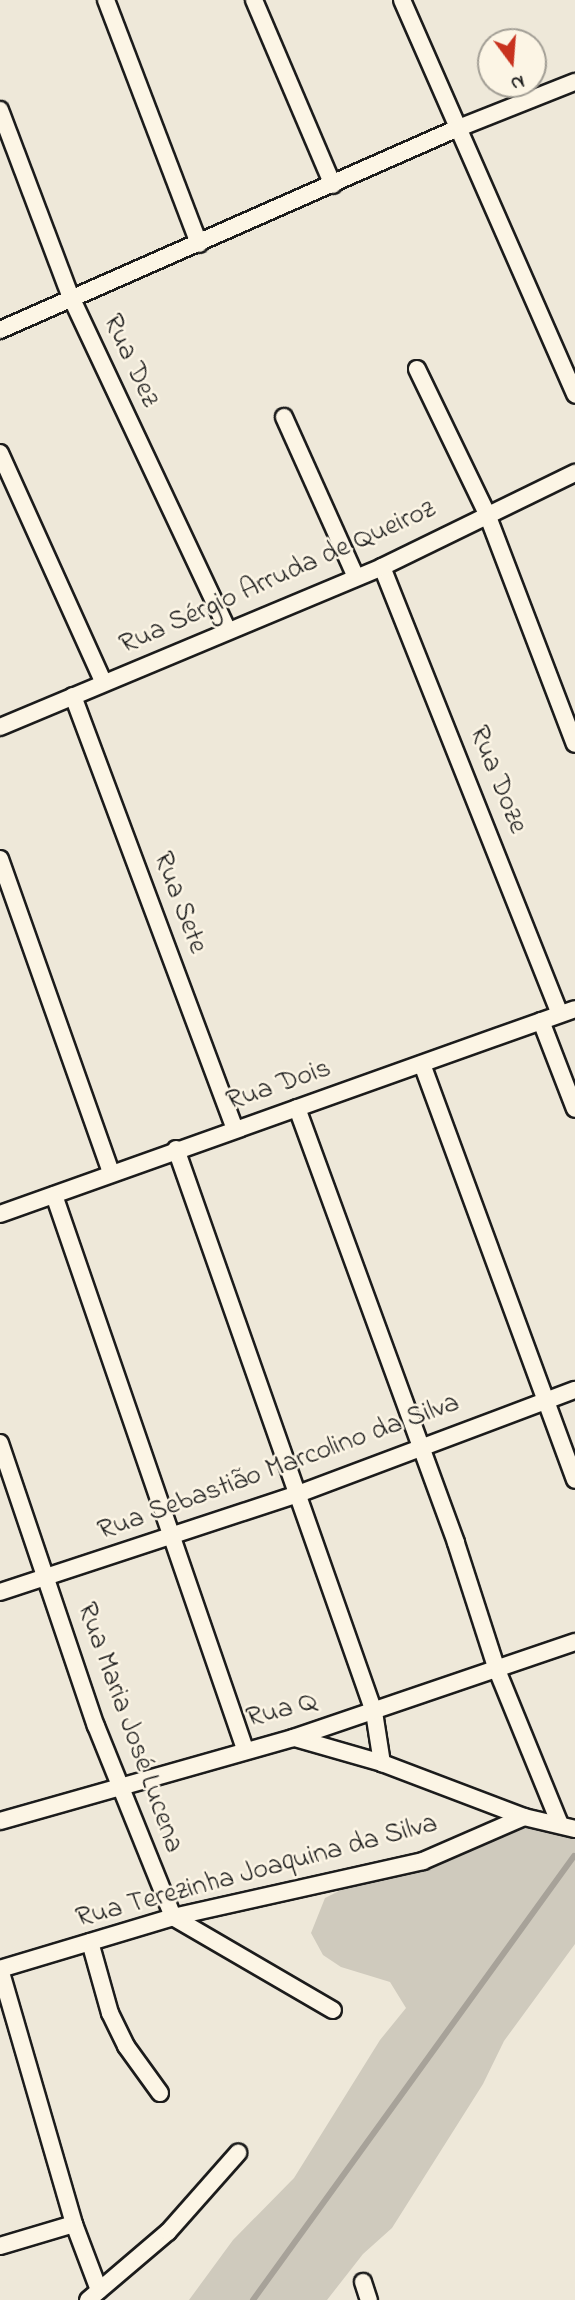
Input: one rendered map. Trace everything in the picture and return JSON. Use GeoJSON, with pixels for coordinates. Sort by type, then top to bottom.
{"type":"FeatureCollection","features":[{"type":"Feature","properties":{"kind":"street"},"geometry":{"type":"LineString","coordinates":[[106,0],[199,244]]}},
{"type":"Feature","properties":{"kind":"street"},"geometry":{"type":"LineString","coordinates":[[254,0],[333,185]]}},
{"type":"Feature","properties":{"kind":"street"},"geometry":{"type":"LineString","coordinates":[[401,0],[575,395]]}},
{"type":"Feature","properties":{"kind":"street"},"geometry":{"type":"LineString","coordinates":[[0,330],[70,295],[199,244],[456,128],[575,82]]}},
{"type":"Feature","properties":{"kind":"street","name":"Rua Dez"},"geometry":{"type":"LineString","coordinates":[[0,110],[70,295],[228,628]]}},
{"type":"Feature","properties":{"kind":"street"},"geometry":{"type":"LineString","coordinates":[[417,369],[487,514],[575,744]]}},
{"type":"Feature","properties":{"kind":"street"},"geometry":{"type":"LineString","coordinates":[[284,417],[356,577]]}},
{"type":"Feature","properties":{"kind":"street"},"geometry":{"type":"LineString","coordinates":[[0,453],[104,682]]}},
{"type":"Feature","properties":{"kind":"street","name":"Rua Sérgio Arruda de Queiroz"},"geometry":{"type":"LineString","coordinates":[[0,727],[228,628],[382,567],[575,473]]}},
{"type":"Feature","properties":{"kind":"street","name":"Rua Doze"},"geometry":{"type":"LineString","coordinates":[[382,567],[567,1012]]}},
{"type":"Feature","properties":{"kind":"street","name":"Rua Sete"},"geometry":{"type":"LineString","coordinates":[[73,696],[236,1129]]}},
{"type":"Feature","properties":{"kind":"street"},"geometry":{"type":"LineString","coordinates":[[0,859],[111,1173]]}},
{"type":"Feature","properties":{"kind":"street","name":"Rua Dois"},"geometry":{"type":"LineString","coordinates":[[1,1209],[54,1195],[176,1149],[567,1012]]}},
{"type":"Feature","properties":{"kind":"street"},"geometry":{"type":"LineString","coordinates":[[541,1021],[575,1109]]}},
{"type":"Feature","properties":{"kind":"street"},"geometry":{"type":"LineString","coordinates":[[422,1064],[575,1480]]}},
{"type":"Feature","properties":{"kind":"street"},"geometry":{"type":"LineString","coordinates":[[297,1108],[421,1446],[497,1670],[568,1826]]}},
{"type":"Feature","properties":{"kind":"street"},"geometry":{"type":"LineString","coordinates":[[176,1149],[374,1712],[382,1763]]}},
{"type":"Feature","properties":{"kind":"street"},"geometry":{"type":"LineString","coordinates":[[54,1195],[245,1749]]}},
{"type":"Feature","properties":{"kind":"street","name":"Rua Sebastião Marcolino da Silva"},"geometry":{"type":"LineString","coordinates":[[0,1592],[47,1579],[170,1535],[298,1494],[575,1390]]}},
{"type":"Feature","properties":{"kind":"street","name":"Rua Maria José Lucena"},"geometry":{"type":"LineString","coordinates":[[0,1443],[96,1727],[123,1787],[173,1917]]}},
{"type":"Feature","properties":{"kind":"street","name":"Rua Q"},"geometry":{"type":"LineString","coordinates":[[0,1821],[245,1749],[293,1738],[575,1642]]}},
{"type":"Feature","properties":{"kind":"street","name":"Rua Terezinha Joaquina da Silva"},"geometry":{"type":"LineString","coordinates":[[293,1738],[382,1763],[524,1817],[568,1826]]}},
{"type":"Feature","properties":{"kind":"street","name":"Rua Terezinha Joaquina da Silva"},"geometry":{"type":"LineString","coordinates":[[0,1969],[173,1917],[423,1861],[524,1817]]}},
{"type":"Feature","properties":{"kind":"street"},"geometry":{"type":"LineString","coordinates":[[173,1917],[333,2010]]}},
{"type":"Feature","properties":{"kind":"street"},"geometry":{"type":"LineString","coordinates":[[90,1942],[110,2012],[126,2046],[160,2093]]}},
{"type":"Feature","properties":{"kind":"street"},"geometry":{"type":"LineString","coordinates":[[0,1969],[93,2295],[168,2232],[238,2153]]}},
{"type":"Feature","properties":{"kind":"street"},"geometry":{"type":"LineString","coordinates":[[0,2246],[74,2224]]}},
{"type":"Feature","properties":{"kind":"street"},"geometry":{"type":"LineString","coordinates":[[363,2282],[369,2300]]}},
{"type":"Feature","properties":{"kind":"shaded area"},"geometry":{"type":"Polygon","coordinates":[[[539,1826],[575,1835],[575,1944],[504,2041],[483,2084],[392,2228],[363,2254],[327,2300],[189,2300],[233,2240],[294,2178],[380,2040],[406,2008],[390,1982],[341,1967],[323,1955],[311,1933],[325,1898],[357,1882],[508,1831],[539,1826]]]}},
{"type":"Feature","properties":{"kind":"waterway"},"geometry":{"type":"LineString","coordinates":[[253,2300],[574,1856]]}}]}
